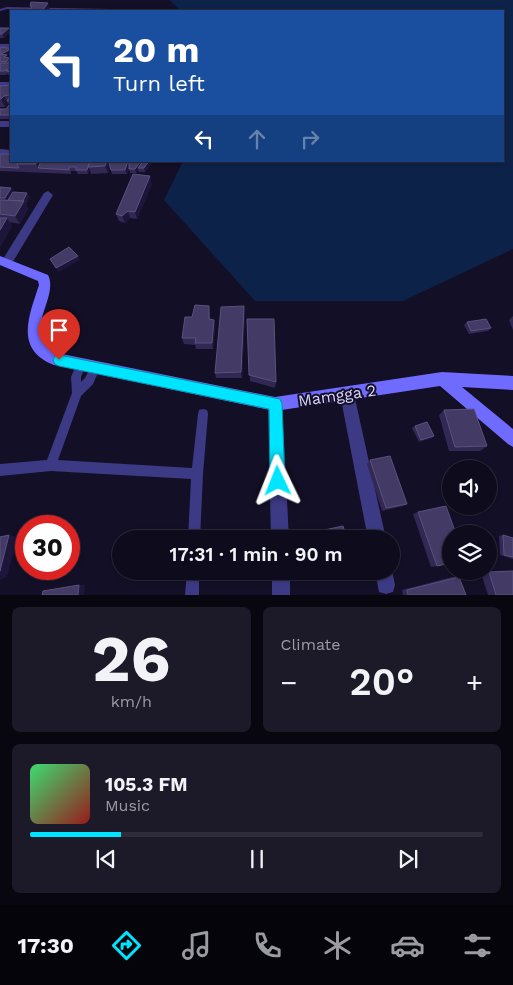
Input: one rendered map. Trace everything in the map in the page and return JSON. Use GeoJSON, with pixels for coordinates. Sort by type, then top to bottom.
{"type":"FeatureCollection","features":[{"type":"Feature","properties":{"kind":"street"},"geometry":{"type":"LineString","coordinates":[[3,261],[48,195]]}},
{"type":"Feature","properties":{"kind":"street","name":"Mamgga 2"},"geometry":{"type":"LineString","coordinates":[[3,261],[44,278],[45,285],[34,326],[35,339],[41,351],[59,360],[275,404],[442,379],[513,383]]}},
{"type":"Feature","properties":{"kind":"street"},"geometry":{"type":"LineString","coordinates":[[442,379],[513,439]]}},
{"type":"Feature","properties":{"kind":"street"},"geometry":{"type":"LineString","coordinates":[[347,394],[375,530]]}},
{"type":"Feature","properties":{"kind":"street"},"geometry":{"type":"LineString","coordinates":[[275,404],[280,530]]}},
{"type":"Feature","properties":{"kind":"street"},"geometry":{"type":"LineString","coordinates":[[281,580],[281,595]]}},
{"type":"Feature","properties":{"kind":"lane"},"geometry":{"type":"LineString","coordinates":[[2,9],[12,0]]}},
{"type":"Feature","properties":{"kind":"lane"},"geometry":{"type":"LineString","coordinates":[[2,9],[82,10]]}},
{"type":"Feature","properties":{"kind":"lane"},"geometry":{"type":"LineString","coordinates":[[51,464],[77,393],[76,377],[80,364]]}},
{"type":"Feature","properties":{"kind":"lane"},"geometry":{"type":"LineString","coordinates":[[77,393],[89,382],[95,368]]}},
{"type":"Feature","properties":{"kind":"lane"},"geometry":{"type":"LineString","coordinates":[[194,530],[197,474],[203,414]]}},
{"type":"Feature","properties":{"kind":"lane"},"geometry":{"type":"LineString","coordinates":[[0,470],[51,464],[197,474]]}},
{"type":"Feature","properties":{"kind":"lane"},"geometry":{"type":"LineString","coordinates":[[192,595],[193,580]]}},
{"type":"Feature","properties":{"kind":"water"},"geometry":{"type":"Polygon","coordinates":[[[169,0],[513,0],[513,249],[403,301],[255,301],[164,200],[183,162],[504,162],[504,10],[180,10],[169,0]]]}},
{"type":"Feature","properties":{"kind":"building"},"geometry":{"type":"Polygon","coordinates":[[[31,2],[48,3],[43,10],[29,10],[32,7],[30,6],[31,2]]]}},
{"type":"Feature","properties":{"kind":"building"},"geometry":{"type":"Polygon","coordinates":[[[0,28],[9,28],[0,34],[0,28]]]}},
{"type":"Feature","properties":{"kind":"building"},"geometry":{"type":"Polygon","coordinates":[[[0,48],[10,49],[1,54],[7,55],[4,57],[9,58],[6,62],[0,61],[0,48]]]}},
{"type":"Feature","properties":{"kind":"building"},"geometry":{"type":"Polygon","coordinates":[[[10,61],[10,72],[6,71],[8,69],[0,71],[0,63],[8,63],[10,61]]]}},
{"type":"Feature","properties":{"kind":"building"},"geometry":{"type":"Polygon","coordinates":[[[10,85],[10,94],[1,99],[0,99],[0,86],[10,85]]]}},
{"type":"Feature","properties":{"kind":"building"},"geometry":{"type":"Polygon","coordinates":[[[10,105],[10,115],[0,115],[0,109],[6,109],[10,105]]]}},
{"type":"Feature","properties":{"kind":"building"},"geometry":{"type":"Polygon","coordinates":[[[0,154],[10,154],[10,162],[18,162],[17,164],[19,168],[0,167],[0,154]]]}},
{"type":"Feature","properties":{"kind":"building"},"geometry":{"type":"Polygon","coordinates":[[[18,162],[37,162],[36,164],[17,164],[18,162]]]}},
{"type":"Feature","properties":{"kind":"building"},"geometry":{"type":"Polygon","coordinates":[[[41,162],[90,162],[87,170],[76,170],[76,167],[69,167],[69,170],[38,168],[41,162]]]}},
{"type":"Feature","properties":{"kind":"building"},"geometry":{"type":"Polygon","coordinates":[[[90,162],[107,162],[105,166],[88,167],[90,162]]]}},
{"type":"Feature","properties":{"kind":"building"},"geometry":{"type":"Polygon","coordinates":[[[128,162],[125,170],[111,170],[109,163],[128,162]]]}},
{"type":"Feature","properties":{"kind":"building"},"geometry":{"type":"Polygon","coordinates":[[[129,162],[140,162],[135,169],[129,169],[129,162]]]}},
{"type":"Feature","properties":{"kind":"building"},"geometry":{"type":"Polygon","coordinates":[[[142,162],[148,162],[144,168],[138,168],[142,162]]]}},
{"type":"Feature","properties":{"kind":"building"},"geometry":{"type":"Polygon","coordinates":[[[133,174],[150,176],[135,212],[128,211],[122,216],[116,214],[133,174]]]}},
{"type":"Feature","properties":{"kind":"building"},"geometry":{"type":"Polygon","coordinates":[[[0,187],[11,188],[5,198],[0,198],[0,187]]]}},
{"type":"Feature","properties":{"kind":"building"},"geometry":{"type":"Polygon","coordinates":[[[13,192],[27,193],[23,201],[8,200],[13,192]]]}},
{"type":"Feature","properties":{"kind":"building"},"geometry":{"type":"Polygon","coordinates":[[[0,200],[24,201],[15,216],[0,214],[0,200]]]}},
{"type":"Feature","properties":{"kind":"building"},"geometry":{"type":"Polygon","coordinates":[[[0,218],[7,218],[0,230],[0,218]]]}},
{"type":"Feature","properties":{"kind":"building"},"geometry":{"type":"Polygon","coordinates":[[[69,247],[78,256],[56,268],[50,259],[69,247]]]}},
{"type":"Feature","properties":{"kind":"building"},"geometry":{"type":"Polygon","coordinates":[[[195,305],[209,306],[209,319],[214,320],[212,343],[195,343],[196,338],[182,338],[185,317],[192,317],[195,305]]]}},
{"type":"Feature","properties":{"kind":"building"},"geometry":{"type":"Polygon","coordinates":[[[244,306],[241,372],[215,373],[221,307],[244,306]]]}},
{"type":"Feature","properties":{"kind":"building"},"geometry":{"type":"Polygon","coordinates":[[[247,319],[274,319],[276,382],[249,375],[247,319]]]}},
{"type":"Feature","properties":{"kind":"building"},"geometry":{"type":"Polygon","coordinates":[[[486,319],[491,328],[471,331],[467,322],[486,319]]]}},
{"type":"Feature","properties":{"kind":"building"},"geometry":{"type":"Polygon","coordinates":[[[474,409],[487,446],[455,447],[444,410],[474,409]]]}},
{"type":"Feature","properties":{"kind":"building"},"geometry":{"type":"Polygon","coordinates":[[[427,422],[434,436],[421,440],[415,426],[427,422]]]}},
{"type":"Feature","properties":{"kind":"building"},"geometry":{"type":"Polygon","coordinates":[[[390,456],[407,504],[386,508],[370,460],[390,456]]]}},
{"type":"Feature","properties":{"kind":"building"},"geometry":{"type":"Polygon","coordinates":[[[442,507],[442,515],[449,515],[453,525],[442,525],[442,565],[437,566],[418,512],[442,507]]]}},
{"type":"Feature","properties":{"kind":"building"},"geometry":{"type":"Polygon","coordinates":[[[343,526],[344,530],[324,530],[343,526]]]}},
{"type":"Feature","properties":{"kind":"building"},"geometry":{"type":"Polygon","coordinates":[[[9,535],[0,571],[0,537],[9,535]]]}},
{"type":"Feature","properties":{"kind":"building"},"geometry":{"type":"Polygon","coordinates":[[[503,535],[513,538],[513,557],[504,555],[503,535]]]}},
{"type":"Feature","properties":{"kind":"building"},"geometry":{"type":"Polygon","coordinates":[[[513,571],[513,595],[496,595],[491,580],[497,580],[497,572],[513,571]]]}},
{"type":"Feature","properties":{"kind":"building"},"geometry":{"type":"Polygon","coordinates":[[[447,580],[460,580],[466,595],[408,595],[407,590],[447,580]]]}},
{"type":"Feature","properties":{"kind":"building"},"geometry":{"type":"Polygon","coordinates":[[[79,585],[78,595],[42,595],[43,591],[79,585]]]}},
{"type":"Feature","properties":{"kind":"route"},"geometry":{"type":"LineString","coordinates":[[59,360],[275,404],[278,481]]}}]}
